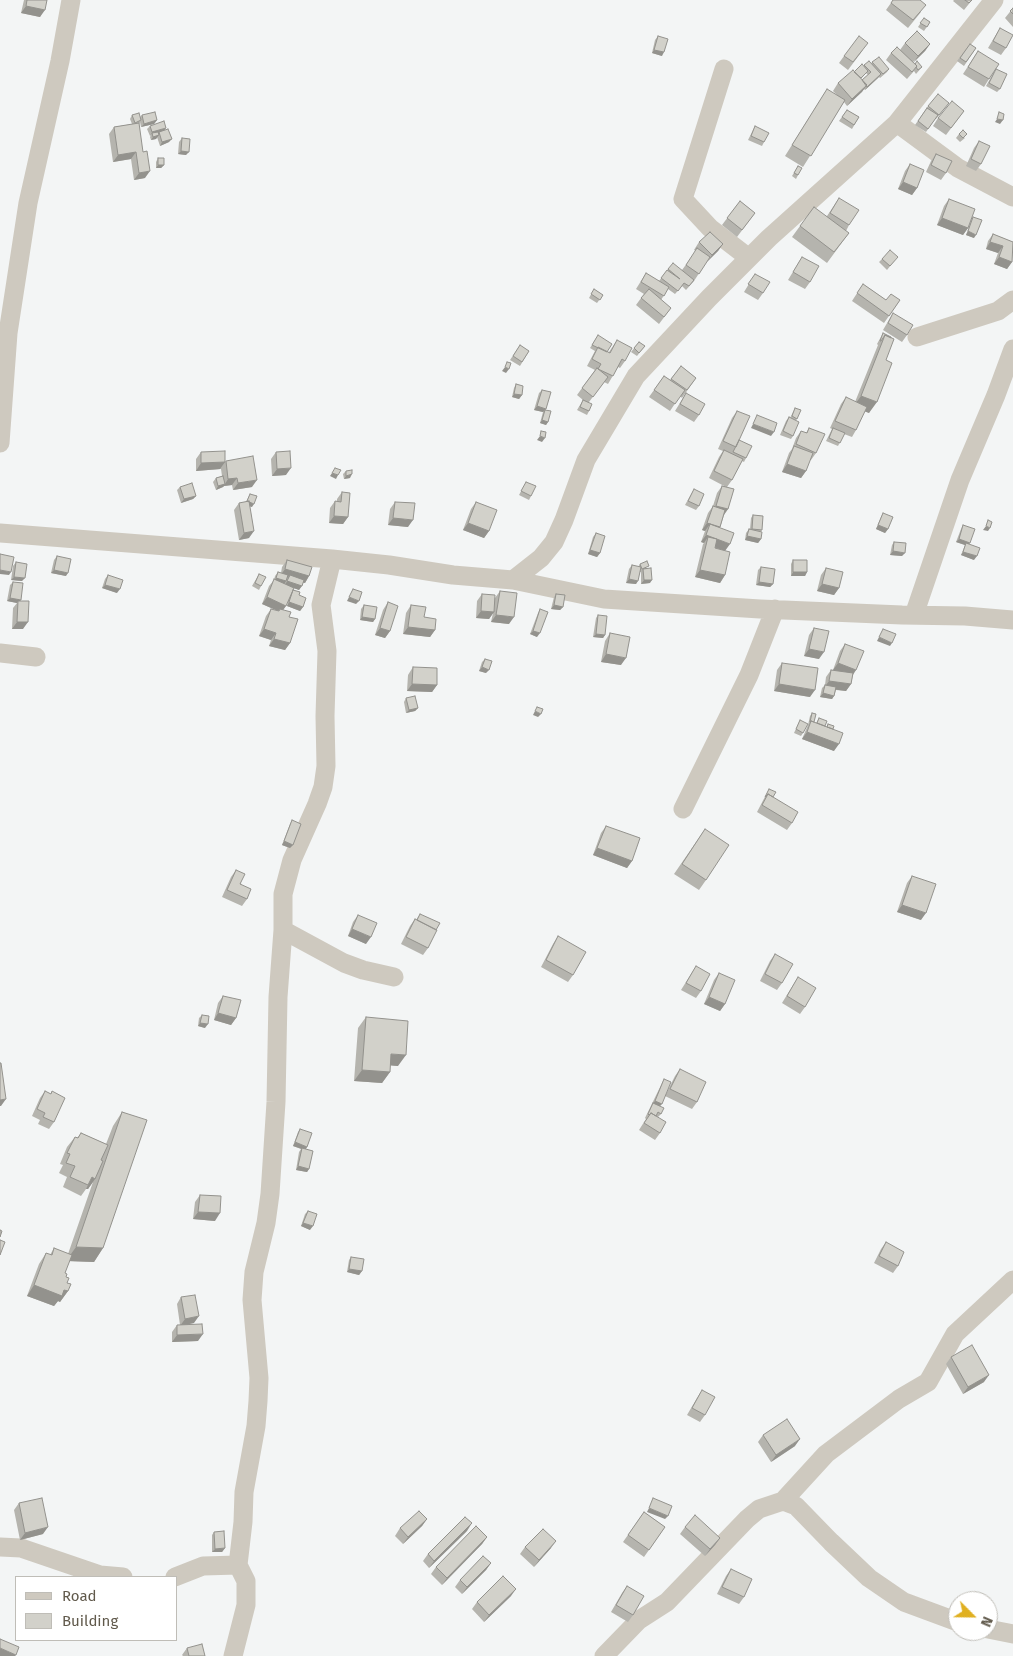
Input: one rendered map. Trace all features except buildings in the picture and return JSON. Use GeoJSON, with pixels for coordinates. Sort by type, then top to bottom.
{"type":"FeatureCollection","features":[{"type":"Feature","properties":{"kind":"street"},"geometry":{"type":"LineString","coordinates":[[0,443],[8,332],[28,203],[60,61],[71,0]]}},
{"type":"Feature","properties":{"kind":"street"},"geometry":{"type":"LineString","coordinates":[[513,580],[541,558],[554,542],[586,460],[636,376],[749,258],[897,123],[994,0]]}},
{"type":"Feature","properties":{"kind":"street"},"geometry":{"type":"LineString","coordinates":[[724,70],[683,199],[710,228],[749,258]]}},
{"type":"Feature","properties":{"kind":"street"},"geometry":{"type":"LineString","coordinates":[[897,123],[958,168],[1013,197]]}},
{"type":"Feature","properties":{"kind":"street"},"geometry":{"type":"LineString","coordinates":[[917,337],[998,311],[1013,300]]}},
{"type":"Feature","properties":{"kind":"street"},"geometry":{"type":"LineString","coordinates":[[914,615],[960,480],[1013,349]]}},
{"type":"Feature","properties":{"kind":"street"},"geometry":{"type":"LineString","coordinates":[[0,533],[389,565],[453,575],[513,580],[604,599],[1013,620]]}},
{"type":"Feature","properties":{"kind":"street"},"geometry":{"type":"LineString","coordinates":[[233,1656],[246,1600],[246,1581],[238,1565],[244,1492],[256,1426],[258,1401],[259,1378],[252,1300],[254,1272],[266,1223],[270,1194],[276,1102],[278,997],[284,930],[283,894],[287,876],[323,787],[326,766],[327,651],[321,605],[332,559]]}},
{"type":"Feature","properties":{"kind":"street"},"geometry":{"type":"LineString","coordinates":[[684,809],[749,675],[775,609]]}},
{"type":"Feature","properties":{"kind":"street"},"geometry":{"type":"LineString","coordinates":[[0,653],[36,657]]}},
{"type":"Feature","properties":{"kind":"street"},"geometry":{"type":"LineString","coordinates":[[284,930],[344,963],[363,970],[394,977]]}},
{"type":"Feature","properties":{"kind":"street"},"geometry":{"type":"LineString","coordinates":[[604,1656],[639,1620],[667,1602],[747,1518],[759,1509],[783,1501],[826,1454],[899,1399],[928,1382],[955,1334],[1013,1280]]}},
{"type":"Feature","properties":{"kind":"street"},"geometry":{"type":"LineString","coordinates":[[783,1501],[796,1506],[869,1578],[904,1602],[948,1618]]}},
{"type":"Feature","properties":{"kind":"street"},"geometry":{"type":"LineString","coordinates":[[0,1547],[21,1548],[100,1575],[112,1576]]}},
{"type":"Feature","properties":{"kind":"street"},"geometry":{"type":"LineString","coordinates":[[178,1576],[203,1566],[238,1565]]}},
{"type":"Feature","properties":{"kind":"street"},"geometry":{"type":"LineString","coordinates":[[998,1631],[1013,1634]]}}]}
